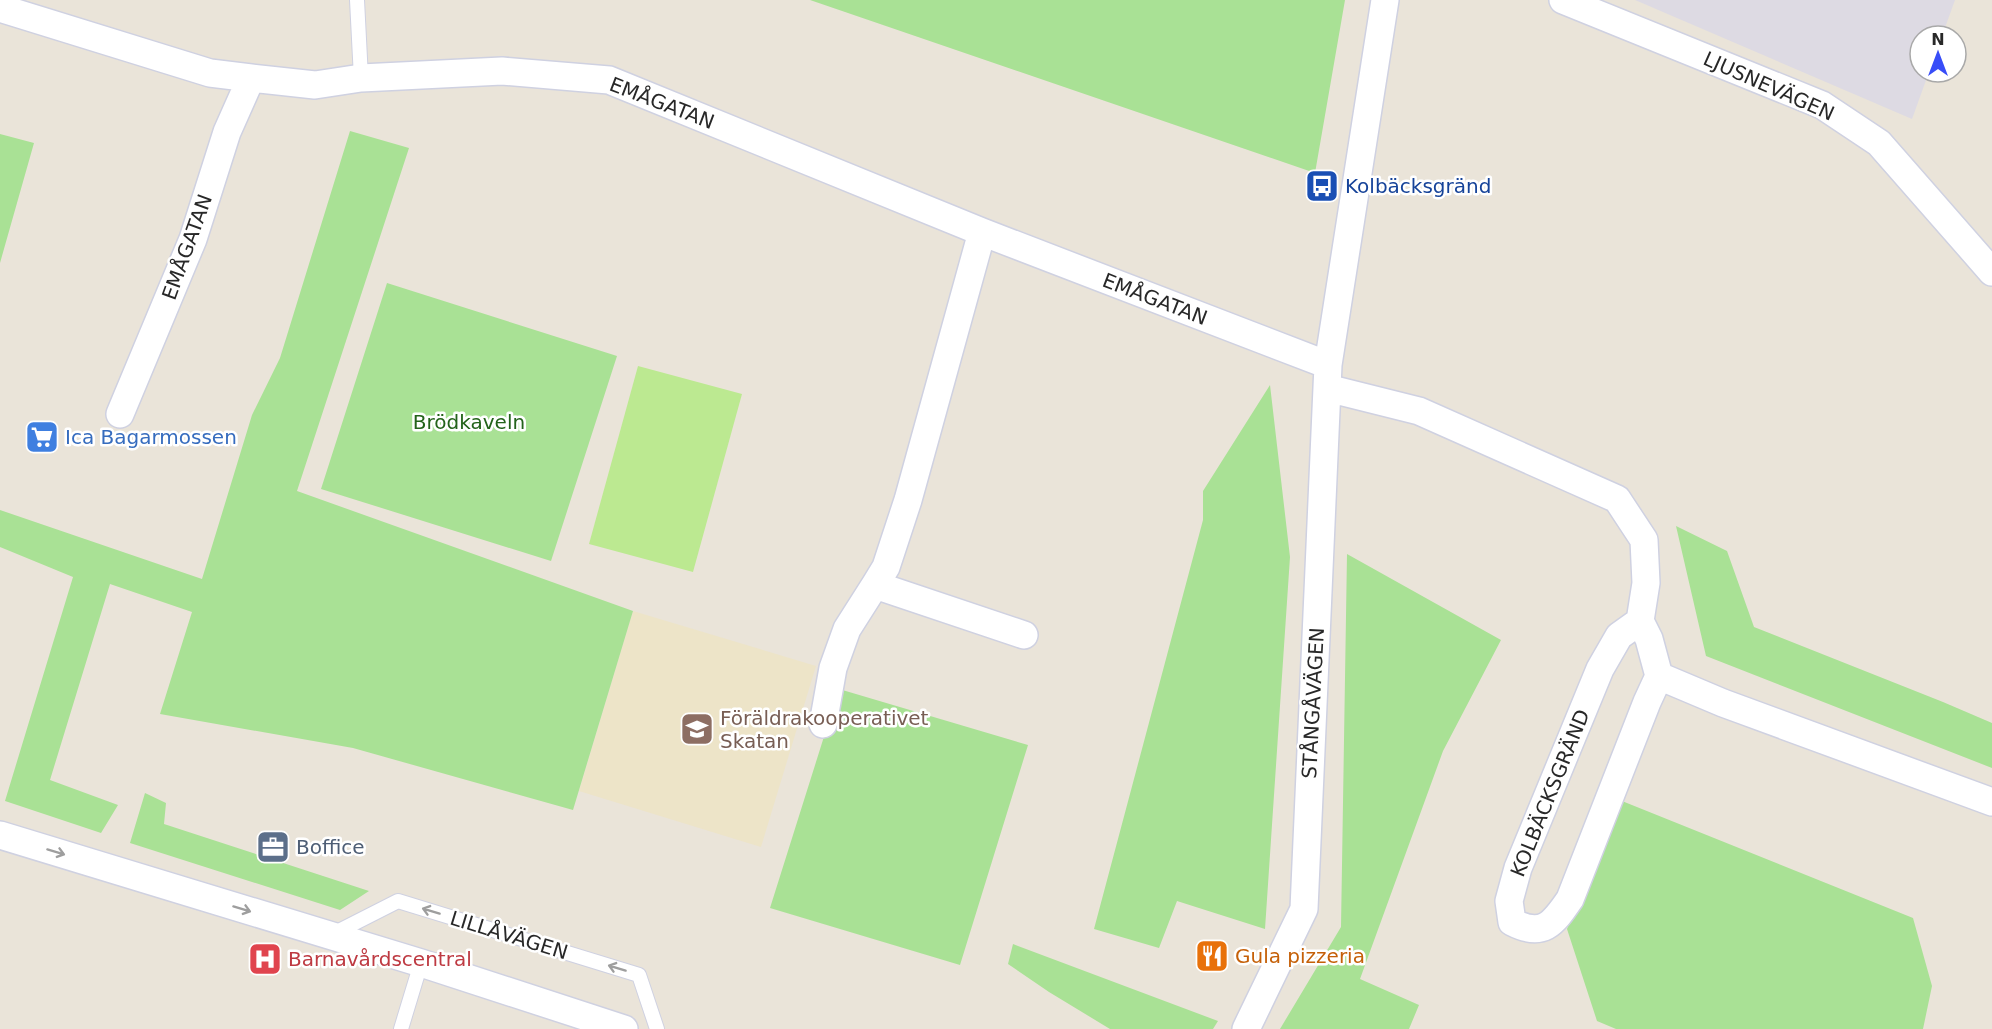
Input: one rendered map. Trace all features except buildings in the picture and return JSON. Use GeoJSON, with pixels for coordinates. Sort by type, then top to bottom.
{"type":"FeatureCollection","features":[{"type":"Feature","properties":{"kind":"street","name":"STÅNGÅVÄGEN"},"geometry":{"type":"LineString","coordinates":[[1246,1029],[1304,909],[1328,376],[1385,0]]}},
{"type":"Feature","properties":{"kind":"street","name":"LJUSNEVÄGEN"},"geometry":{"type":"LineString","coordinates":[[1563,0],[1822,105],[1879,143],[1992,272]]}},
{"type":"Feature","properties":{"kind":"street","name":"EMÅGATAN"},"geometry":{"type":"LineString","coordinates":[[0,8],[210,73],[251,78],[315,85],[361,78],[502,71],[609,80],[1328,376]]}},
{"type":"Feature","properties":{"kind":"street","name":"EMÅGATAN"},"geometry":{"type":"LineString","coordinates":[[120,414],[193,239],[227,132],[251,78]]}},
{"type":"Feature","properties":{"kind":"street"},"geometry":{"type":"LineString","coordinates":[[823,724],[833,668],[847,628],[886,567],[908,500],[982,232]]}},
{"type":"Feature","properties":{"kind":"street"},"geometry":{"type":"LineString","coordinates":[[1328,376],[1419,411],[1617,499],[1644,540],[1646,583],[1640,621],[1649,639],[1659,676],[1723,703],[1992,801]]}},
{"type":"Feature","properties":{"kind":"street"},"geometry":{"type":"LineString","coordinates":[[875,585],[1024,635]]}},
{"type":"Feature","properties":{"kind":"street","name":"KOLBÄCKSGRÄND"},"geometry":{"type":"LineString","coordinates":[[1640,621],[1619,636],[1600,669],[1518,868],[1509,901],[1512,922],[1524,928],[1539,930],[1554,922],[1570,899],[1659,676]]}},
{"type":"Feature","properties":{"kind":"street"},"geometry":{"type":"LineString","coordinates":[[0,835],[421,963],[624,1029]]}},
{"type":"Feature","properties":{"kind":"lane"},"geometry":{"type":"LineString","coordinates":[[357,0],[361,78]]}},
{"type":"Feature","properties":{"kind":"lane","name":"LILLÅVÄGEN"},"geometry":{"type":"LineString","coordinates":[[330,936],[398,901],[639,975],[657,1029]]}},
{"type":"Feature","properties":{"kind":"lane"},"geometry":{"type":"LineString","coordinates":[[401,1029],[421,963]]}},
{"type":"Feature","properties":{"kind":"shaded area"},"geometry":{"type":"Polygon","coordinates":[[[1635,0],[1955,0],[1946,24],[1908,24],[1908,84],[1925,84],[1912,119],[1635,0]]]}},
{"type":"Feature","properties":{"kind":"shaded area","name":"Föräldrakooperativet Skatan"},"geometry":{"type":"Polygon","coordinates":[[[633,611],[816,666],[761,847],[579,791],[633,611]]]}},
{"type":"Feature","properties":{"kind":"green space"},"geometry":{"type":"Polygon","coordinates":[[[810,0],[1345,0],[1315,173],[810,0]]]}},
{"type":"Feature","properties":{"kind":"green space"},"geometry":{"type":"Polygon","coordinates":[[[350,131],[409,148],[297,491],[633,611],[573,810],[353,748],[160,714],[192,612],[110,584],[50,780],[118,805],[101,833],[5,801],[73,577],[0,547],[0,510],[202,579],[252,415],[280,358],[350,131]]]}},
{"type":"Feature","properties":{"kind":"green space"},"geometry":{"type":"Polygon","coordinates":[[[0,134],[34,143],[0,263],[0,134]]]}},
{"type":"Feature","properties":{"kind":"green space","name":"Brödkaveln"},"geometry":{"type":"Polygon","coordinates":[[[387,283],[617,356],[551,561],[321,489],[387,283]]]}},
{"type":"Feature","properties":{"kind":"green space"},"geometry":{"type":"Polygon","coordinates":[[[638,366],[742,394],[693,572],[589,544],[638,366]]]}},
{"type":"Feature","properties":{"kind":"green space"},"geometry":{"type":"Polygon","coordinates":[[[1270,385],[1290,557],[1265,929],[1177,901],[1159,948],[1094,929],[1203,520],[1203,491],[1270,385]]]}},
{"type":"Feature","properties":{"kind":"green space"},"geometry":{"type":"Polygon","coordinates":[[[1676,526],[1727,551],[1754,627],[1992,723],[1992,768],[1706,656],[1676,526]]]}},
{"type":"Feature","properties":{"kind":"green space"},"geometry":{"type":"Polygon","coordinates":[[[1347,554],[1501,640],[1443,751],[1360,979],[1419,1005],[1409,1029],[1280,1029],[1341,927],[1347,554]]]}},
{"type":"Feature","properties":{"kind":"green space"},"geometry":{"type":"Polygon","coordinates":[[[839,689],[1028,745],[960,965],[770,908],[839,689]]]}},
{"type":"Feature","properties":{"kind":"green space"},"geometry":{"type":"Polygon","coordinates":[[[145,793],[166,803],[164,824],[369,891],[340,910],[130,843],[145,793]]]}},
{"type":"Feature","properties":{"kind":"green space"},"geometry":{"type":"Polygon","coordinates":[[[1617,799],[1913,918],[1932,986],[1923,1029],[1616,1029],[1597,1021],[1567,929],[1617,799]]]}},
{"type":"Feature","properties":{"kind":"green space"},"geometry":{"type":"Polygon","coordinates":[[[1013,944],[1218,1021],[1213,1029],[1110,1029],[1008,964],[1013,944]]]}},
{"type":"Feature","properties":{"kind":"place","name":"Kolbäcksgränd"},"geometry":{"type":"Point","coordinates":[1322,186]}},
{"type":"Feature","properties":{"kind":"place","name":"Ica Bagarmossen"},"geometry":{"type":"Point","coordinates":[42,437]}},
{"type":"Feature","properties":{"kind":"place","name":"Föräldrakooperativet Skatan"},"geometry":{"type":"Point","coordinates":[697,729]}},
{"type":"Feature","properties":{"kind":"place","name":"Boffice"},"geometry":{"type":"Point","coordinates":[273,847]}},
{"type":"Feature","properties":{"kind":"place","name":"Gula pizzeria"},"geometry":{"type":"Point","coordinates":[1212,956]}},
{"type":"Feature","properties":{"kind":"place","name":"Barnavårdscentral"},"geometry":{"type":"Point","coordinates":[265,959]}}]}
